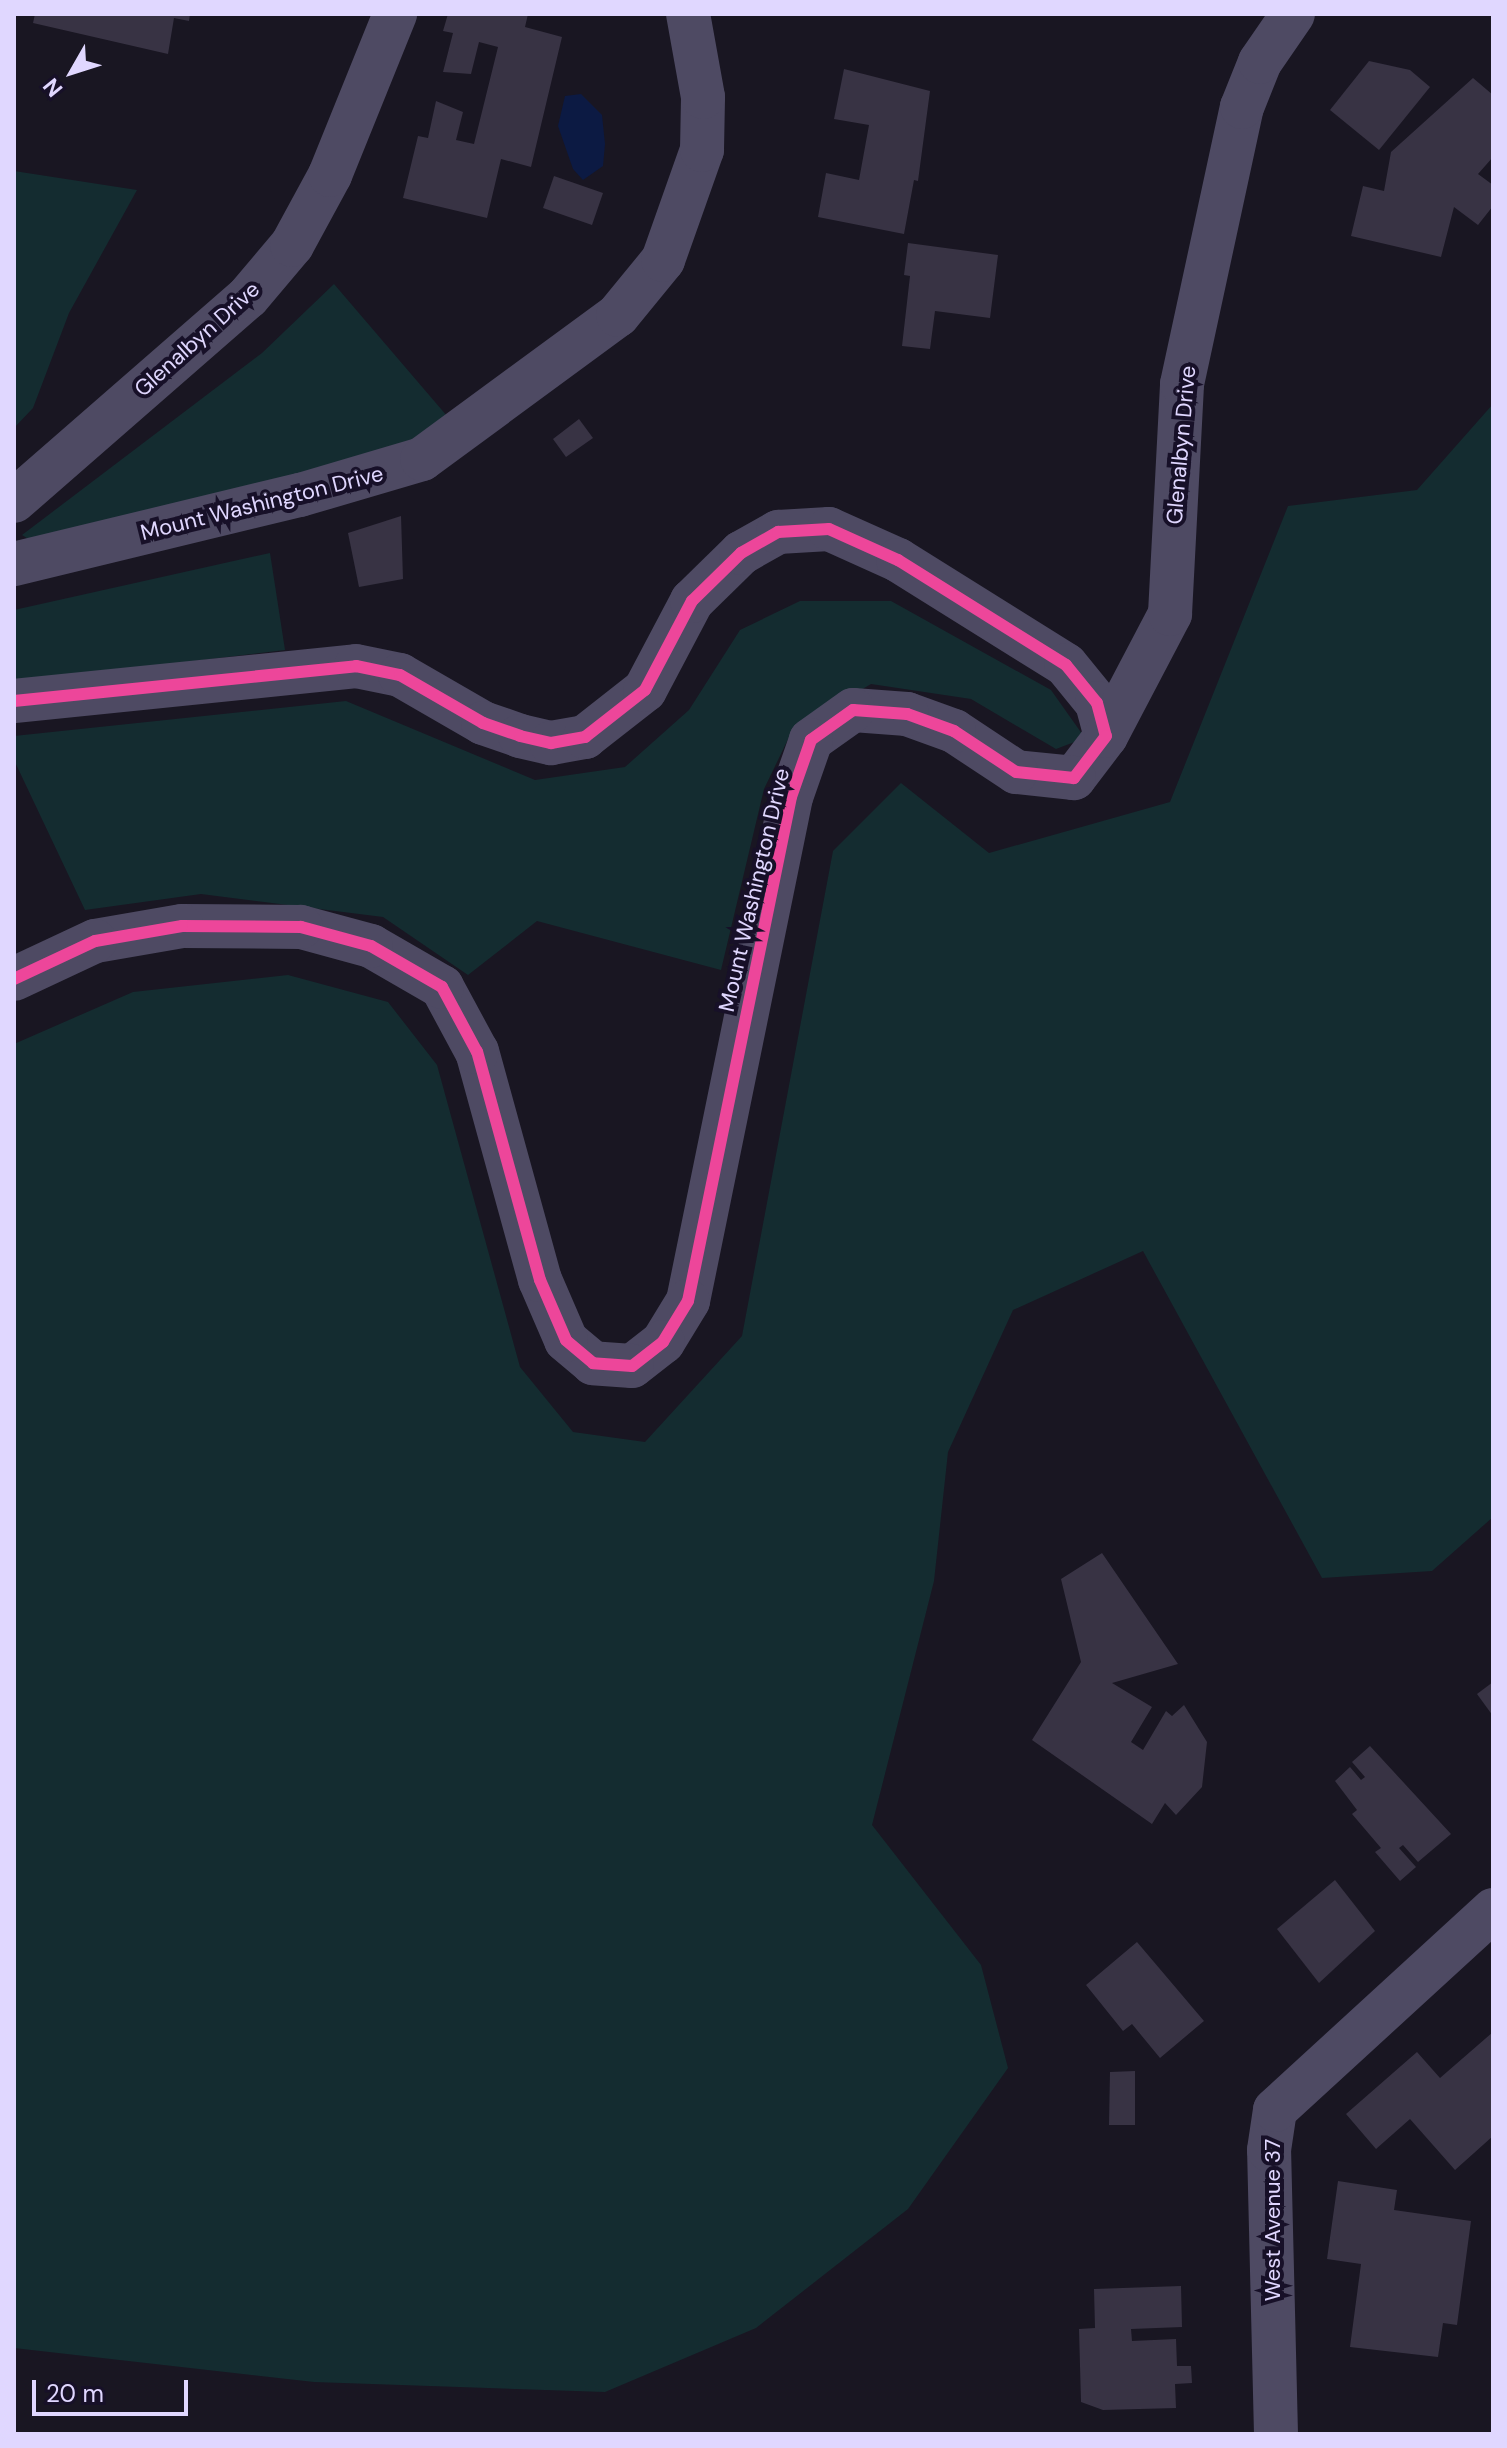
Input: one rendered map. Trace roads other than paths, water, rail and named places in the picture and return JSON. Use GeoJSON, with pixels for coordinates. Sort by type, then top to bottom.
{"type":"FeatureCollection","features":[{"type":"Feature","properties":{"kind":"street","name":"Glenalbyn Drive"},"geometry":{"type":"LineString","coordinates":[[14,501],[248,297],[292,245],[330,175],[395,14]]}},
{"type":"Feature","properties":{"kind":"street","name":"Mount Washington Drive"},"geometry":{"type":"LineString","coordinates":[[14,564],[300,495],[422,459],[618,315],[663,260],[702,150],[703,97],[688,14]]}},
{"type":"Feature","properties":{"kind":"street","name":"Glenalbyn Drive"},"geometry":{"type":"LineString","coordinates":[[1106,736],[1170,614],[1182,384],[1242,107],[1260,62],[1293,14]]}},
{"type":"Feature","properties":{"kind":"street"},"geometry":{"type":"LineString","coordinates":[[14,701],[356,666],[400,675],[483,723],[520,736],[551,743],[585,737],[645,690],[692,601],[741,553],[778,532],[829,529],[898,560],[1066,665],[1097,703],[1106,736]]}},
{"type":"Feature","properties":{"kind":"street","name":"Mount Washington Drive"},"geometry":{"type":"LineString","coordinates":[[14,979],[95,941],[182,926],[301,927],[371,946],[442,987],[477,1052],[540,1280],[566,1340],[593,1363],[632,1366],[663,1342],[688,1301],[791,797],[811,740],[853,710],[907,714],[954,731],[1016,772],[1074,778],[1106,736]]}},
{"type":"Feature","properties":{"kind":"street","name":"West Avenue 37"},"geometry":{"type":"LineString","coordinates":[[1276,2434],[1269,2150],[1275,2110],[1493,1910]]}},
{"type":"Feature","properties":{"kind":"water"},"geometry":{"type":"Polygon","coordinates":[[[581,94],[602,115],[605,144],[603,166],[583,180],[573,169],[558,126],[565,96],[581,94]]]}}]}
